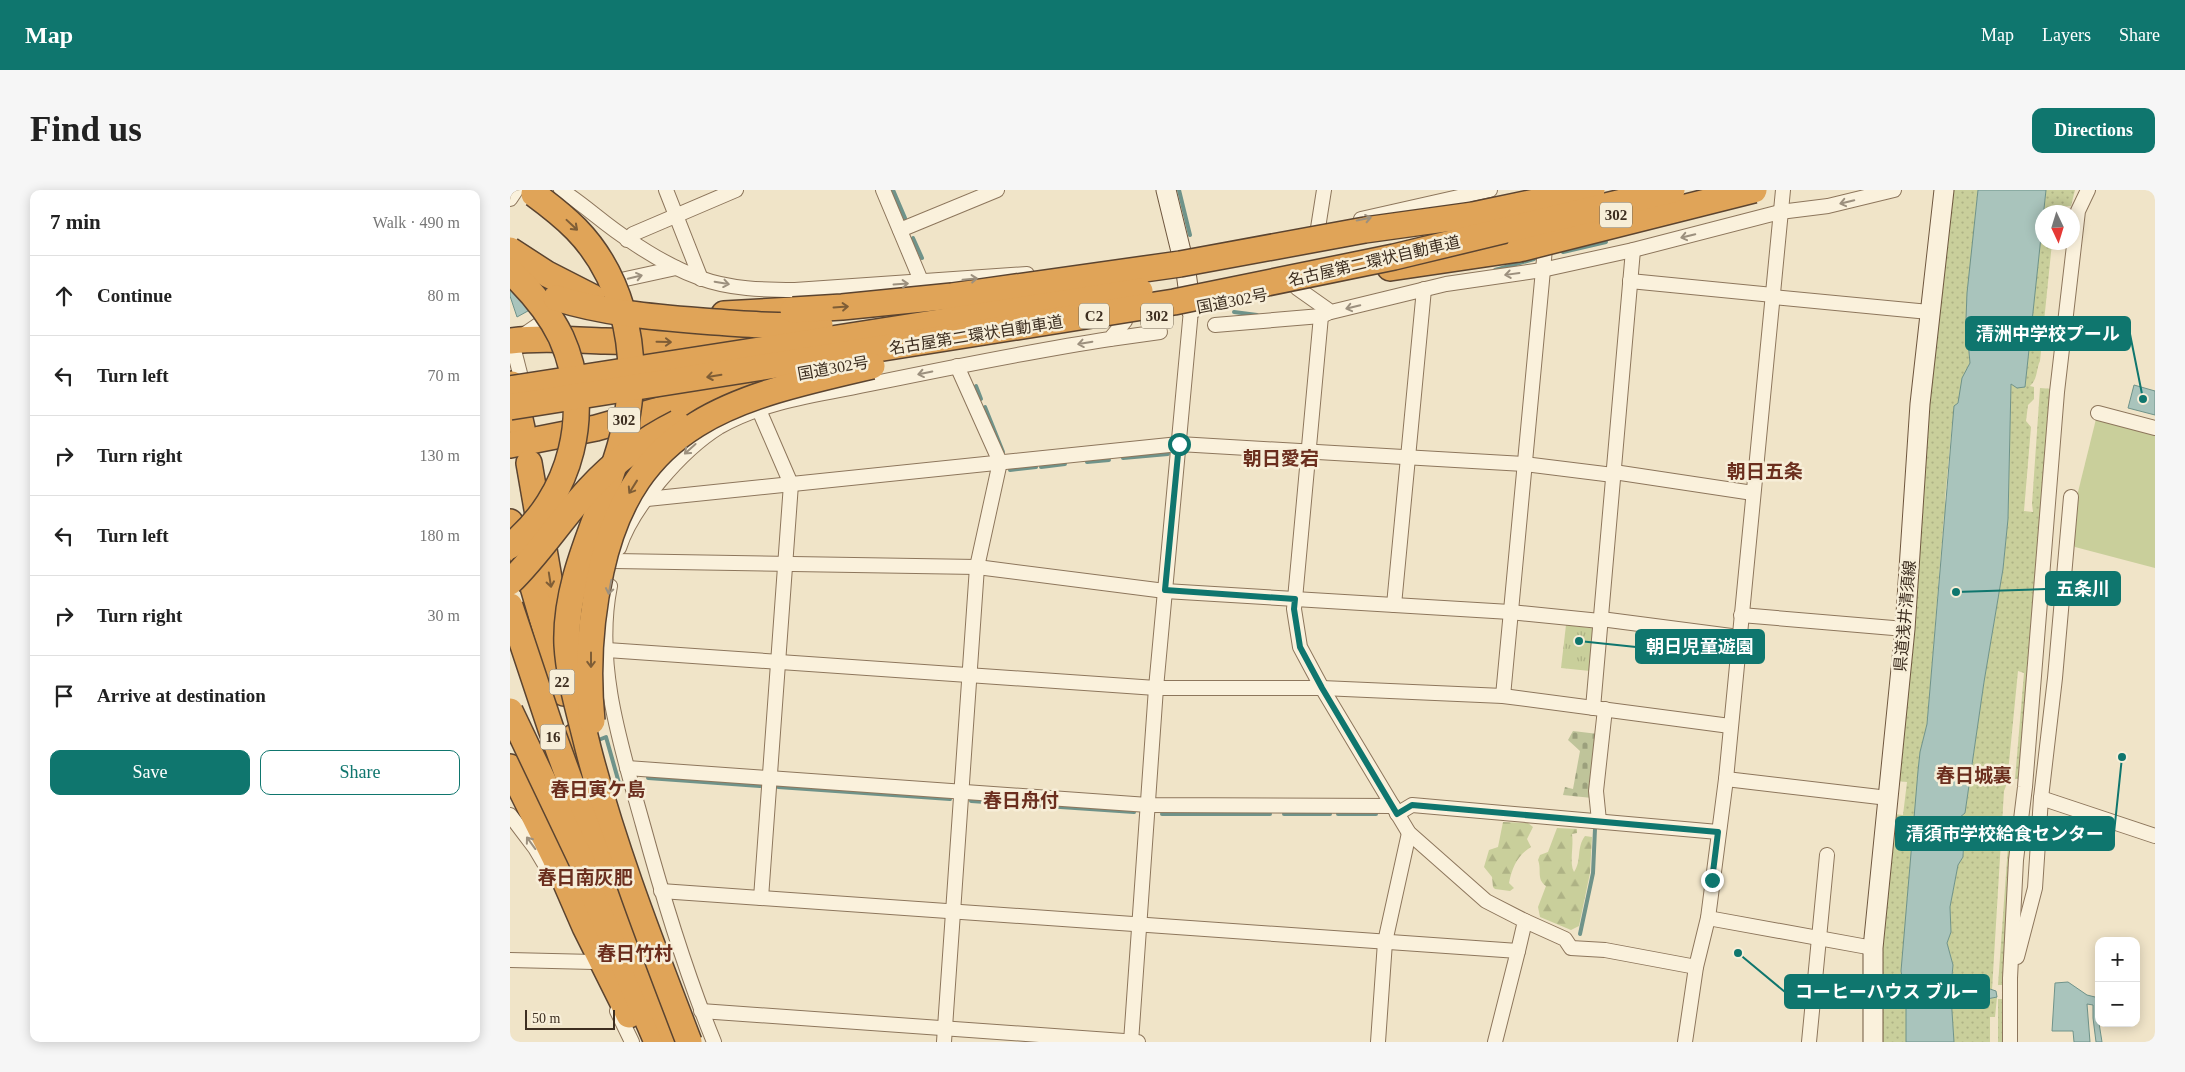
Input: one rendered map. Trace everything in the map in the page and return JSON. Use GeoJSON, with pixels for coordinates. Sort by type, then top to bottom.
{"type":"FeatureCollection","features":[{"type":"Feature","properties":{"kind":"highway"},"geometry":{"type":"LineString","coordinates":[[527,190],[557,212],[577,230],[593,250],[616,291],[628,333],[631,381],[625,426],[612,472],[579,567],[569,606],[567,625],[569,666],[595,774],[606,842],[640,912],[689,1042]]}},
{"type":"Feature","properties":{"kind":"highway","name":"302"},"geometry":{"type":"LineString","coordinates":[[513,353],[767,338],[1075,304],[1186,272],[1256,259],[1498,197],[1564,190]]}},
{"type":"Feature","properties":{"kind":"highway"},"geometry":{"type":"LineString","coordinates":[[519,426],[513,353],[684,317],[842,307],[943,297],[1180,264],[1365,230],[1473,215],[1592,190]]}},
{"type":"Feature","properties":{"kind":"highway","name":"名古屋第二環状自動車道"},"geometry":{"type":"LineString","coordinates":[[519,426],[1075,304],[1289,262],[1476,221],[1605,190]]}},
{"type":"Feature","properties":{"kind":"highway","name":"名古屋第二環状自動車道"},"geometry":{"type":"LineString","coordinates":[[510,389],[1075,304],[1174,302],[1348,267],[1672,190]]}},
{"type":"Feature","properties":{"kind":"highway","name":"302"},"geometry":{"type":"LineString","coordinates":[[1517,244],[1716,190]]}},
{"type":"Feature","properties":{"kind":"highway"},"geometry":{"type":"LineString","coordinates":[[1517,244],[1754,190]]}},
{"type":"Feature","properties":{"kind":"highway","name":"国道302号"},"geometry":{"type":"LineString","coordinates":[[519,426],[596,428],[736,388],[837,367],[1117,330],[1191,310],[1390,268],[1517,244]]}},
{"type":"Feature","properties":{"kind":"highway"},"geometry":{"type":"LineString","coordinates":[[510,250],[547,274],[571,286],[612,305],[652,317]]}},
{"type":"Feature","properties":{"kind":"highway"},"geometry":{"type":"LineString","coordinates":[[510,272],[538,301],[560,337],[572,372],[576,415],[571,455],[556,492],[533,524],[510,546]]}},
{"type":"Feature","properties":{"kind":"highway"},"geometry":{"type":"LineString","coordinates":[[510,281],[586,308],[652,317],[748,324],[813,326],[855,324],[1075,304]]}},
{"type":"Feature","properties":{"kind":"highway"},"geometry":{"type":"LineString","coordinates":[[510,582],[588,490],[629,452],[664,430],[708,409],[730,401],[786,387],[1075,304]]}},
{"type":"Feature","properties":{"kind":"highway"},"geometry":{"type":"LineString","coordinates":[[606,842],[591,698],[593,614],[610,533],[620,508],[632,488],[660,452],[678,437],[718,413],[786,387]]}},
{"type":"Feature","properties":{"kind":"highway"},"geometry":{"type":"LineString","coordinates":[[562,685],[554,608],[527,462],[516,460],[562,447],[596,428]]}},
{"type":"Feature","properties":{"kind":"highway","name":"22"},"geometry":{"type":"LineString","coordinates":[[510,522],[531,580],[606,842],[678,1042]]}},
{"type":"Feature","properties":{"kind":"highway","name":"16"},"geometry":{"type":"LineString","coordinates":[[510,606],[551,729],[598,857],[678,1042]]}},
{"type":"Feature","properties":{"kind":"highway","name":"22"},"geometry":{"type":"LineString","coordinates":[[510,640],[606,842]]}},
{"type":"Feature","properties":{"kind":"highway"},"geometry":{"type":"LineString","coordinates":[[510,700],[658,1042]]}},
{"type":"Feature","properties":{"kind":"highway","name":"16"},"geometry":{"type":"LineString","coordinates":[[510,711],[582,862],[658,1042]]}},
{"type":"Feature","properties":{"kind":"highway"},"geometry":{"type":"LineString","coordinates":[[510,763],[550,833],[587,878]]}},
{"type":"Feature","properties":{"kind":"highway"},"geometry":{"type":"LineString","coordinates":[[510,767],[517,777],[518,809]]}},
{"type":"Feature","properties":{"kind":"highway"},"geometry":{"type":"LineString","coordinates":[[510,785],[518,809],[555,858],[585,927],[642,1042]]}},
{"type":"Feature","properties":{"kind":"main road"},"geometry":{"type":"LineString","coordinates":[[1166,190],[1186,272],[1191,310]]}},
{"type":"Feature","properties":{"kind":"main road","name":"県道浅井清須線"},"geometry":{"type":"LineString","coordinates":[[1873,1042],[1873,948],[1905,629],[1920,404],[1944,190]]}},
{"type":"Feature","properties":{"kind":"street"},"geometry":{"type":"LineString","coordinates":[[510,199],[516,190]]}},
{"type":"Feature","properties":{"kind":"street"},"geometry":{"type":"LineString","coordinates":[[561,190],[581,202],[627,240],[676,268],[701,279],[769,290],[922,282],[1036,273],[1146,259]]}},
{"type":"Feature","properties":{"kind":"street"},"geometry":{"type":"LineString","coordinates":[[666,190],[701,279]]}},
{"type":"Feature","properties":{"kind":"street"},"geometry":{"type":"LineString","coordinates":[[627,240],[633,234],[736,190]]}},
{"type":"Feature","properties":{"kind":"street"},"geometry":{"type":"LineString","coordinates":[[883,190],[922,282]]}},
{"type":"Feature","properties":{"kind":"street"},"geometry":{"type":"LineString","coordinates":[[900,230],[996,190]]}},
{"type":"Feature","properties":{"kind":"street"},"geometry":{"type":"LineString","coordinates":[[1318,228],[1324,190]]}},
{"type":"Feature","properties":{"kind":"street"},"geometry":{"type":"LineString","coordinates":[[1503,696],[1542,270],[1553,190]]}},
{"type":"Feature","properties":{"kind":"street"},"geometry":{"type":"LineString","coordinates":[[1599,821],[1596,791],[1601,620],[1630,281],[1645,190]]}},
{"type":"Feature","properties":{"kind":"street"},"geometry":{"type":"LineString","coordinates":[[1685,1042],[1696,967],[1708,918],[1726,779],[1783,190]]}},
{"type":"Feature","properties":{"kind":"street"},"geometry":{"type":"LineString","coordinates":[[1215,325],[1326,314],[1446,284],[1542,270],[1637,242],[1780,212],[1828,206],[1894,190]]}},
{"type":"Feature","properties":{"kind":"street"},"geometry":{"type":"LineString","coordinates":[[2010,1042],[2010,978],[2016,860],[2027,767],[2057,392],[2078,211],[2088,190]]}},
{"type":"Feature","properties":{"kind":"street"},"geometry":{"type":"LineString","coordinates":[[1217,247],[1318,228],[1436,197],[1498,197]]}},
{"type":"Feature","properties":{"kind":"street"},"geometry":{"type":"LineString","coordinates":[[1256,259],[1279,236]]}},
{"type":"Feature","properties":{"kind":"street"},"geometry":{"type":"LineString","coordinates":[[513,353],[571,303],[600,288],[621,280],[676,268]]}},
{"type":"Feature","properties":{"kind":"street"},"geometry":{"type":"LineString","coordinates":[[1036,273],[1061,287],[1075,304]]}},
{"type":"Feature","properties":{"kind":"street"},"geometry":{"type":"LineString","coordinates":[[1630,281],[1930,312]]}},
{"type":"Feature","properties":{"kind":"street"},"geometry":{"type":"LineString","coordinates":[[1297,288],[1326,314]]}},
{"type":"Feature","properties":{"kind":"street"},"geometry":{"type":"LineString","coordinates":[[1394,605],[1424,289]]}},
{"type":"Feature","properties":{"kind":"street"},"geometry":{"type":"LineString","coordinates":[[1131,1042],[1156,688],[1191,310]]}},
{"type":"Feature","properties":{"kind":"street"},"geometry":{"type":"LineString","coordinates":[[1326,314],[1308,452],[1294,609],[1300,647],[1322,688],[1409,833],[1486,901],[1565,939],[1571,948],[1605,950],[1696,967]]}},
{"type":"Feature","properties":{"kind":"street"},"geometry":{"type":"LineString","coordinates":[[714,1042],[701,1011],[662,891],[614,716],[608,680],[606,626],[608,594],[623,537],[664,475],[700,441],[719,428],[759,410],[796,399],[957,366],[1117,330],[1160,332]]}},
{"type":"Feature","properties":{"kind":"street"},"geometry":{"type":"LineString","coordinates":[[944,1035],[977,567],[1000,462],[957,366]]}},
{"type":"Feature","properties":{"kind":"street"},"geometry":{"type":"LineString","coordinates":[[719,428],[736,388]]}},
{"type":"Feature","properties":{"kind":"street"},"geometry":{"type":"LineString","coordinates":[[759,410],[791,484],[761,898]]}},
{"type":"Feature","properties":{"kind":"street"},"geometry":{"type":"LineString","coordinates":[[2098,413],[2155,428]]}},
{"type":"Feature","properties":{"kind":"street"},"geometry":{"type":"LineString","coordinates":[[647,499],[1179,444],[1524,464],[1613,473],[1754,493]]}},
{"type":"Feature","properties":{"kind":"street"},"geometry":{"type":"LineString","coordinates":[[527,462],[558,497],[623,537]]}},
{"type":"Feature","properties":{"kind":"street"},"geometry":{"type":"LineString","coordinates":[[2010,978],[2017,959],[2035,888],[2071,497]]}},
{"type":"Feature","properties":{"kind":"street"},"geometry":{"type":"LineString","coordinates":[[616,561],[977,567],[1165,590],[1510,612],[1601,620],[1739,637]]}},
{"type":"Feature","properties":{"kind":"street"},"geometry":{"type":"LineString","coordinates":[[1741,615],[1905,629]]}},
{"type":"Feature","properties":{"kind":"street"},"geometry":{"type":"LineString","coordinates":[[607,650],[1156,688],[1322,688],[1503,696],[1730,726]]}},
{"type":"Feature","properties":{"kind":"street"},"geometry":{"type":"LineString","coordinates":[[627,768],[1148,805],[1395,810],[1412,805],[1718,832]]}},
{"type":"Feature","properties":{"kind":"street"},"geometry":{"type":"LineString","coordinates":[[1726,779],[1888,798]]}},
{"type":"Feature","properties":{"kind":"street"},"geometry":{"type":"LineString","coordinates":[[2042,798],[2155,836]]}},
{"type":"Feature","properties":{"kind":"street"},"geometry":{"type":"LineString","coordinates":[[518,809],[535,848],[554,880],[632,1042]]}},
{"type":"Feature","properties":{"kind":"street"},"geometry":{"type":"LineString","coordinates":[[1378,1042],[1385,942],[1409,833]]}},
{"type":"Feature","properties":{"kind":"street"},"geometry":{"type":"LineString","coordinates":[[1809,1042],[1827,856]]}},
{"type":"Feature","properties":{"kind":"street"},"geometry":{"type":"LineString","coordinates":[[662,891],[1518,952]]}},
{"type":"Feature","properties":{"kind":"street"},"geometry":{"type":"LineString","coordinates":[[1708,918],[1873,948]]}},
{"type":"Feature","properties":{"kind":"street"},"geometry":{"type":"LineString","coordinates":[[1495,1042],[1526,921]]}},
{"type":"Feature","properties":{"kind":"street"},"geometry":{"type":"LineString","coordinates":[[510,960],[594,962]]}},
{"type":"Feature","properties":{"kind":"street"},"geometry":{"type":"LineString","coordinates":[[701,1011],[944,1035],[1138,1042]]}},
{"type":"Feature","properties":{"kind":"green space"},"geometry":{"type":"Polygon","coordinates":[[[1952,190],[1978,190],[1966,319],[1970,363],[1952,425],[1927,724],[1920,752],[1901,971],[1906,1002],[1906,1042],[1881,1042],[1881,944],[1894,814],[1903,815],[1907,782],[1897,781],[1925,433],[1952,190]]]}},
{"type":"Feature","properties":{"kind":"green space"},"geometry":{"type":"Polygon","coordinates":[[[2046,190],[2075,190],[2071,205],[2045,205],[2046,190]]]}},
{"type":"Feature","properties":{"kind":"green space"},"geometry":{"type":"Polygon","coordinates":[[[2039,250],[2051,250],[2040,361],[2030,386],[2034,387],[2034,399],[2028,405],[2026,421],[2031,427],[2024,511],[2033,512],[2040,388],[2053,389],[2022,779],[2015,779],[2024,673],[2018,671],[2007,783],[2004,791],[1992,990],[1987,988],[1986,985],[1966,983],[1952,976],[1953,965],[1947,943],[1951,932],[1950,907],[1958,865],[1963,857],[1964,843],[1959,818],[1965,813],[2003,569],[2008,519],[2011,384],[2025,386],[2039,250]]]}},
{"type":"Feature","properties":{"kind":"green space"},"geometry":{"type":"Polygon","coordinates":[[[2097,415],[2155,431],[2155,568],[2075,547],[2072,542],[2078,492],[2097,415]]]}},
{"type":"Feature","properties":{"kind":"green space"},"geometry":{"type":"Polygon","coordinates":[[[1566,625],[1592,628],[1594,632],[1590,671],[1561,668],[1566,625]]]}},
{"type":"Feature","properties":{"kind":"green space"},"geometry":{"type":"Polygon","coordinates":[[[1573,731],[1598,734],[1592,798],[1563,795],[1565,787],[1573,789],[1580,751],[1568,740],[1573,731]]]}},
{"type":"Feature","properties":{"kind":"green space"},"geometry":{"type":"Polygon","coordinates":[[[2010,818],[2016,818],[2005,985],[1998,985],[2010,818]]]}},
{"type":"Feature","properties":{"kind":"green space"},"geometry":{"type":"Polygon","coordinates":[[[1503,822],[1528,823],[1533,827],[1527,839],[1531,847],[1522,854],[1514,867],[1509,883],[1514,888],[1510,891],[1495,889],[1492,877],[1484,867],[1489,850],[1498,847],[1503,822]]]}},
{"type":"Feature","properties":{"kind":"green space"},"geometry":{"type":"Polygon","coordinates":[[[1557,828],[1577,829],[1577,833],[1572,834],[1572,864],[1574,872],[1578,863],[1582,841],[1585,836],[1592,837],[1590,873],[1579,926],[1571,930],[1540,917],[1538,907],[1546,886],[1540,877],[1538,860],[1540,855],[1548,852],[1557,828]]]}},
{"type":"Feature","properties":{"kind":"green space"},"geometry":{"type":"Polygon","coordinates":[[[1954,990],[1966,990],[1967,998],[1987,1003],[1987,999],[1997,997],[1995,1017],[1990,1017],[1990,1042],[1954,1042],[1951,996],[1954,990]]]}},
{"type":"Feature","properties":{"kind":"green space"},"geometry":{"type":"Polygon","coordinates":[[[1998,999],[2005,999],[2005,1042],[1998,1042],[1998,999]]]}},
{"type":"Feature","properties":{"kind":"water"},"geometry":{"type":"Polygon","coordinates":[[[1978,190],[2046,190],[2044,205],[2035,205],[2035,250],[2040,250],[2025,387],[2017,388],[2011,384],[2008,519],[2003,569],[1965,813],[1959,818],[1960,826],[1964,831],[1963,857],[1958,865],[1950,907],[1951,932],[1947,943],[1953,965],[1952,976],[1966,983],[1986,985],[1987,988],[1996,991],[1997,997],[1987,999],[1986,1004],[1967,998],[1966,990],[1954,990],[1951,996],[1954,1042],[1906,1042],[1906,1002],[1901,971],[1920,752],[1927,724],[1954,406],[1958,403],[1962,378],[1970,363],[1966,319],[1978,190]]]}},
{"type":"Feature","properties":{"kind":"water"},"geometry":{"type":"Polygon","coordinates":[[[510,271],[546,301],[517,317],[510,296],[510,271]]]}},
{"type":"Feature","properties":{"kind":"water"},"geometry":{"type":"Polygon","coordinates":[[[2134,385],[2155,391],[2155,415],[2128,408],[2134,385]]]}},
{"type":"Feature","properties":{"kind":"water"},"geometry":{"type":"Polygon","coordinates":[[[2068,982],[2087,995],[2095,997],[2095,1027],[2100,1027],[2102,1042],[2096,1042],[2093,1005],[2087,1004],[2090,1042],[2074,1042],[2073,1031],[2052,1031],[2055,983],[2068,982]]]}},
{"type":"Feature","properties":{"kind":"waterway"},"geometry":{"type":"LineString","coordinates":[[893,190],[905,218]]}},
{"type":"Feature","properties":{"kind":"waterway"},"geometry":{"type":"LineString","coordinates":[[1179,190],[1190,235]]}},
{"type":"Feature","properties":{"kind":"waterway"},"geometry":{"type":"LineString","coordinates":[[913,238],[922,258]]}},
{"type":"Feature","properties":{"kind":"waterway"},"geometry":{"type":"LineString","coordinates":[[1563,252],[1606,242]]}},
{"type":"Feature","properties":{"kind":"waterway"},"geometry":{"type":"LineString","coordinates":[[1495,270],[1534,259]]}},
{"type":"Feature","properties":{"kind":"waterway"},"geometry":{"type":"LineString","coordinates":[[1234,312],[1257,315]]}},
{"type":"Feature","properties":{"kind":"waterway"},"geometry":{"type":"LineString","coordinates":[[976,386],[981,399]]}},
{"type":"Feature","properties":{"kind":"waterway"},"geometry":{"type":"LineString","coordinates":[[985,407],[1003,452]]}},
{"type":"Feature","properties":{"kind":"waterway"},"geometry":{"type":"LineString","coordinates":[[1123,458],[1168,454]]}},
{"type":"Feature","properties":{"kind":"waterway"},"geometry":{"type":"LineString","coordinates":[[1087,462],[1109,460]]}},
{"type":"Feature","properties":{"kind":"waterway"},"geometry":{"type":"LineString","coordinates":[[1041,467],[1065,464]]}},
{"type":"Feature","properties":{"kind":"waterway"},"geometry":{"type":"LineString","coordinates":[[1010,470],[1036,467]]}},
{"type":"Feature","properties":{"kind":"waterway"},"geometry":{"type":"LineString","coordinates":[[596,741],[606,737],[619,783],[622,783]]}},
{"type":"Feature","properties":{"kind":"waterway"},"geometry":{"type":"LineString","coordinates":[[648,778],[760,786]]}},
{"type":"Feature","properties":{"kind":"waterway"},"geometry":{"type":"LineString","coordinates":[[778,787],[950,799]]}},
{"type":"Feature","properties":{"kind":"waterway"},"geometry":{"type":"LineString","coordinates":[[971,801],[1134,812]]}},
{"type":"Feature","properties":{"kind":"waterway"},"geometry":{"type":"LineString","coordinates":[[1162,814],[1270,814]]}},
{"type":"Feature","properties":{"kind":"waterway"},"geometry":{"type":"LineString","coordinates":[[1284,814],[1330,814]]}},
{"type":"Feature","properties":{"kind":"waterway"},"geometry":{"type":"LineString","coordinates":[[1338,814],[1376,814]]}},
{"type":"Feature","properties":{"kind":"waterway"},"geometry":{"type":"LineString","coordinates":[[1580,934],[1593,873],[1595,829]]}},
{"type":"Feature","properties":{"kind":"place","name":"清洲中学校プール"},"geometry":{"type":"Point","coordinates":[2143,399]}},
{"type":"Feature","properties":{"kind":"place","name":"五条川"},"geometry":{"type":"Point","coordinates":[1956,592]}},
{"type":"Feature","properties":{"kind":"place","name":"朝日児童遊園"},"geometry":{"type":"Point","coordinates":[1579,641]}},
{"type":"Feature","properties":{"kind":"place","name":"清須市学校給食センター"},"geometry":{"type":"Point","coordinates":[2122,757]}},
{"type":"Feature","properties":{"kind":"place","name":"コーヒーハウス ブルー"},"geometry":{"type":"Point","coordinates":[1738,953]}},
{"type":"Feature","properties":{"kind":"district","name":"朝日愛宕"},"geometry":{"type":"Point","coordinates":[1281,458]}},
{"type":"Feature","properties":{"kind":"district","name":"朝日五条"},"geometry":{"type":"Point","coordinates":[1765,471]}},
{"type":"Feature","properties":{"kind":"district","name":"春日城裏"},"geometry":{"type":"Point","coordinates":[1974,775]}},
{"type":"Feature","properties":{"kind":"district","name":"春日寅ケ島"},"geometry":{"type":"Point","coordinates":[598,789]}},
{"type":"Feature","properties":{"kind":"district","name":"春日舟付"},"geometry":{"type":"Point","coordinates":[1021,800]}},
{"type":"Feature","properties":{"kind":"district","name":"春日南灰肥"},"geometry":{"type":"Point","coordinates":[585,877]}},
{"type":"Feature","properties":{"kind":"district","name":"春日竹村"},"geometry":{"type":"Point","coordinates":[635,953]}},
{"type":"Feature","properties":{"kind":"route"},"geometry":{"type":"LineString","coordinates":[[1179,444],[1165,590],[1295,599],[1294,609],[1300,647],[1322,688],[1397,814],[1412,805],[1718,832],[1712,880]]}}]}
